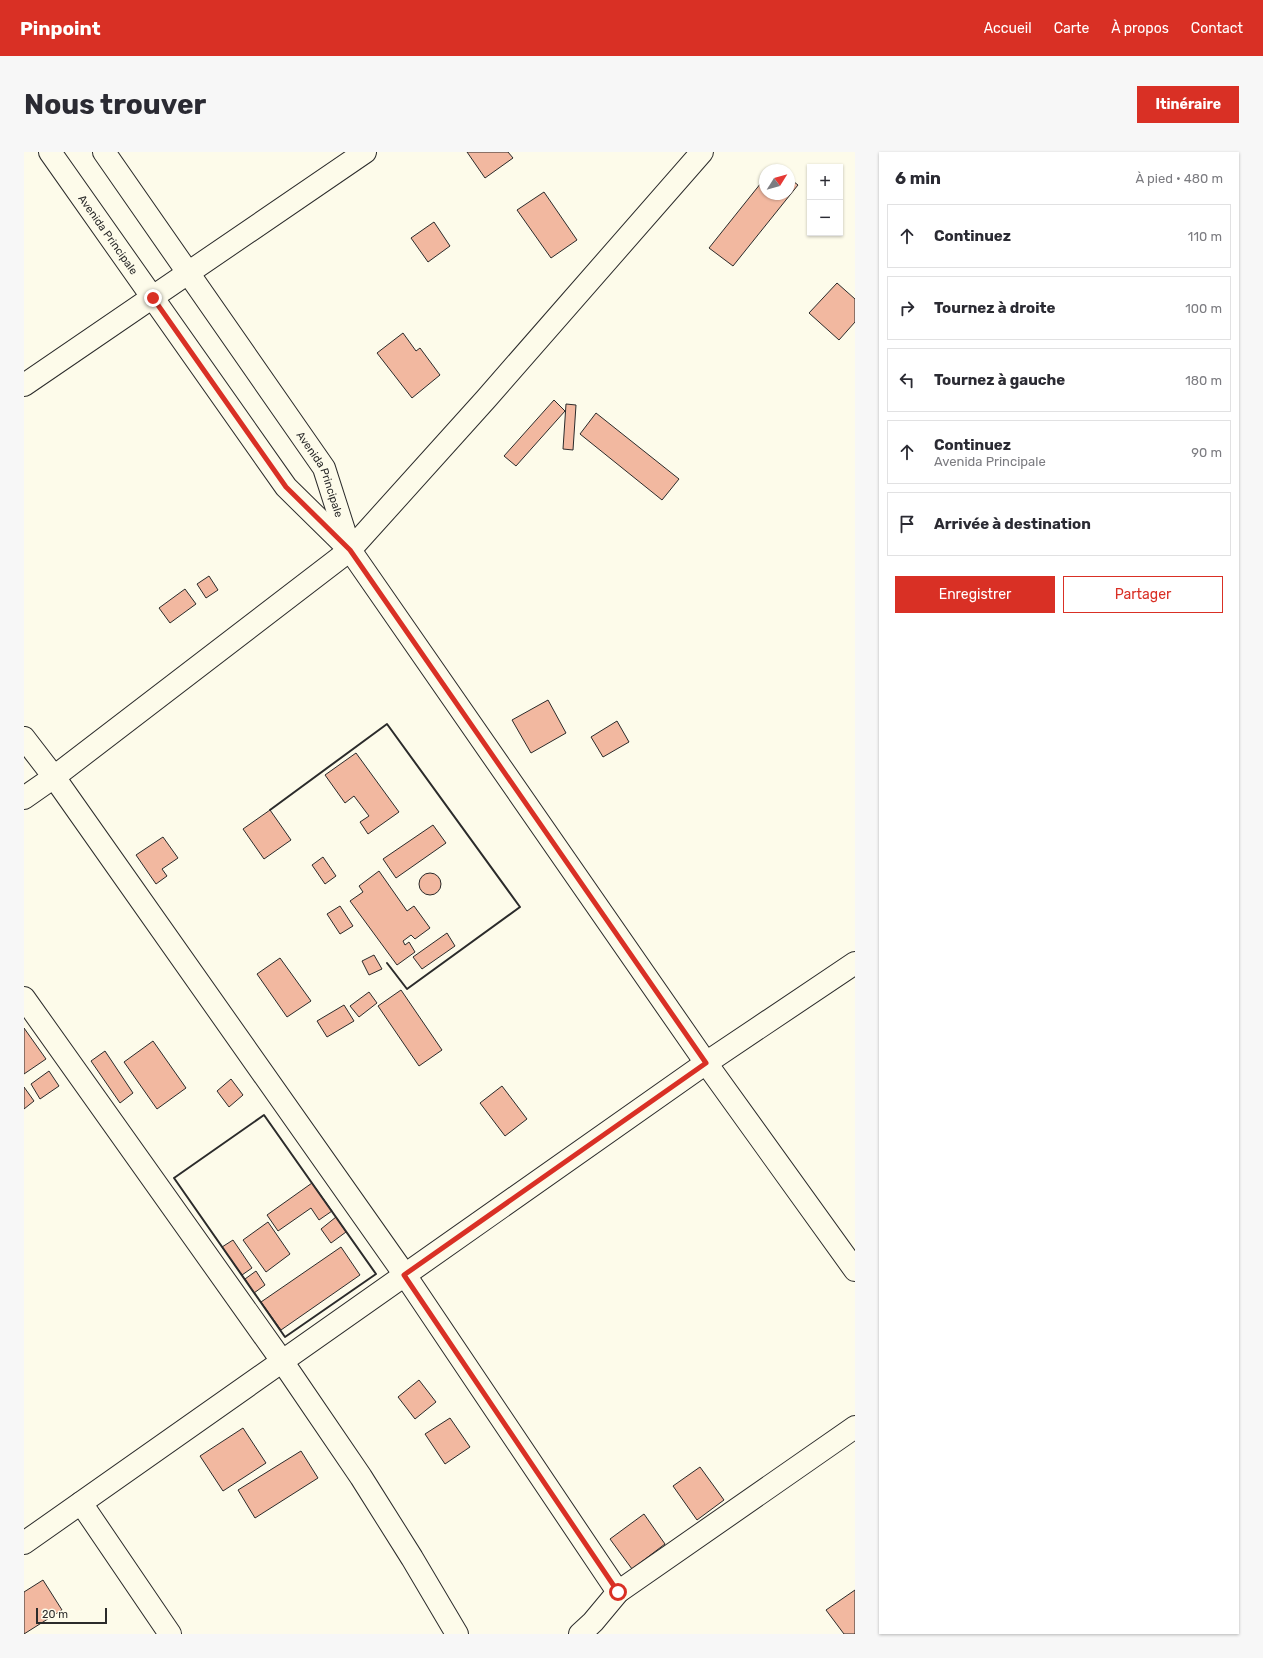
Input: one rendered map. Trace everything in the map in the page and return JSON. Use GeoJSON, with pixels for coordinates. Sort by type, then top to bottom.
{"type":"FeatureCollection","features":[{"type":"Feature","properties":{"kind":"main road","name":"Avenida Principale"},"geometry":{"type":"LineString","coordinates":[[50,152],[286,487],[350,550]]}},
{"type":"Feature","properties":{"kind":"main road","name":"Avenida Principale"},"geometry":{"type":"LineString","coordinates":[[104,152],[324,468],[350,550]]}},
{"type":"Feature","properties":{"kind":"main road"},"geometry":{"type":"LineString","coordinates":[[24,385],[365,152]]}},
{"type":"Feature","properties":{"kind":"main road"},"geometry":{"type":"LineString","coordinates":[[24,798],[54,777],[350,550],[491,393],[702,152]]}},
{"type":"Feature","properties":{"kind":"main road"},"geometry":{"type":"LineString","coordinates":[[350,550],[706,1063],[855,1270]]}},
{"type":"Feature","properties":{"kind":"main road"},"geometry":{"type":"LineString","coordinates":[[24,738],[54,777],[404,1275],[618,1592]]}},
{"type":"Feature","properties":{"kind":"main road"},"geometry":{"type":"LineString","coordinates":[[24,1543],[706,1063],[855,963]]}},
{"type":"Feature","properties":{"kind":"main road"},"geometry":{"type":"LineString","coordinates":[[24,998],[282,1361],[361,1477],[412,1558],[457,1634]]}},
{"type":"Feature","properties":{"kind":"main road"},"geometry":{"type":"LineString","coordinates":[[580,1634],[593,1622],[618,1592],[855,1427]]}},
{"type":"Feature","properties":{"kind":"main road"},"geometry":{"type":"LineString","coordinates":[[81,1503],[170,1634]]}},
{"type":"Feature","properties":{"kind":"building"},"geometry":{"type":"Polygon","coordinates":[[[467,152],[508,152],[513,158],[485,178],[467,152]]]}},
{"type":"Feature","properties":{"kind":"building"},"geometry":{"type":"Polygon","coordinates":[[[759,186],[759,200],[786,200],[733,266],[709,248],[759,186]]]}},
{"type":"Feature","properties":{"kind":"building"},"geometry":{"type":"Polygon","coordinates":[[[544,192],[577,240],[551,258],[517,210],[544,192]]]}},
{"type":"Feature","properties":{"kind":"building"},"geometry":{"type":"Polygon","coordinates":[[[434,222],[450,246],[428,262],[411,238],[434,222]]]}},
{"type":"Feature","properties":{"kind":"building"},"geometry":{"type":"Polygon","coordinates":[[[837,283],[855,299],[855,322],[839,340],[809,313],[837,283]]]}},
{"type":"Feature","properties":{"kind":"building"},"geometry":{"type":"Polygon","coordinates":[[[403,333],[416,351],[420,348],[440,375],[412,398],[377,353],[403,333]]]}},
{"type":"Feature","properties":{"kind":"building"},"geometry":{"type":"Polygon","coordinates":[[[554,400],[565,411],[516,466],[504,456],[554,400]]]}},
{"type":"Feature","properties":{"kind":"building"},"geometry":{"type":"Polygon","coordinates":[[[566,404],[576,405],[573,450],[563,449],[566,404]]]}},
{"type":"Feature","properties":{"kind":"building"},"geometry":{"type":"Polygon","coordinates":[[[596,413],[679,479],[662,500],[580,434],[596,413]]]}},
{"type":"Feature","properties":{"kind":"building"},"geometry":{"type":"Polygon","coordinates":[[[209,576],[218,590],[206,598],[197,584],[209,576]]]}},
{"type":"Feature","properties":{"kind":"building"},"geometry":{"type":"Polygon","coordinates":[[[185,589],[196,604],[170,623],[159,608],[185,589]]]}},
{"type":"Feature","properties":{"kind":"building"},"geometry":{"type":"Polygon","coordinates":[[[548,700],[566,733],[531,753],[512,720],[548,700]]]}},
{"type":"Feature","properties":{"kind":"building"},"geometry":{"type":"Polygon","coordinates":[[[617,721],[629,742],[603,757],[591,737],[617,721]]]}},
{"type":"Feature","properties":{"kind":"building"},"geometry":{"type":"Polygon","coordinates":[[[356,753],[399,812],[368,834],[360,822],[369,816],[354,796],[345,803],[325,775],[356,753]]]}},
{"type":"Feature","properties":{"kind":"building"},"geometry":{"type":"Polygon","coordinates":[[[270,810],[291,840],[264,859],[243,829],[270,810]]]}},
{"type":"Feature","properties":{"kind":"building"},"geometry":{"type":"Polygon","coordinates":[[[433,825],[446,843],[396,878],[383,859],[433,825]]]}},
{"type":"Feature","properties":{"kind":"building"},"geometry":{"type":"Polygon","coordinates":[[[163,837],[178,858],[162,869],[167,876],[156,884],[136,855],[163,837]]]}},
{"type":"Feature","properties":{"kind":"building"},"geometry":{"type":"Polygon","coordinates":[[[323,857],[336,876],[325,884],[312,865],[323,857]]]}},
{"type":"Feature","properties":{"kind":"building"},"geometry":{"type":"Polygon","coordinates":[[[379,871],[407,911],[414,906],[430,928],[415,939],[411,935],[403,941],[405,945],[409,942],[415,952],[397,965],[350,901],[363,892],[359,886],[379,871]]]}},
{"type":"Feature","properties":{"kind":"building"},"geometry":{"type":"Polygon","coordinates":[[[430,873],[434,874],[440,880],[440,888],[434,894],[430,895],[426,894],[420,888],[419,884],[420,880],[426,874],[430,873]]]}},
{"type":"Feature","properties":{"kind":"building"},"geometry":{"type":"Polygon","coordinates":[[[340,906],[353,926],[340,934],[327,914],[340,906]]]}},
{"type":"Feature","properties":{"kind":"building"},"geometry":{"type":"Polygon","coordinates":[[[447,933],[455,946],[422,969],[413,957],[447,933]]]}},
{"type":"Feature","properties":{"kind":"building"},"geometry":{"type":"Polygon","coordinates":[[[374,955],[382,969],[369,975],[362,961],[374,955]]]}},
{"type":"Feature","properties":{"kind":"building"},"geometry":{"type":"Polygon","coordinates":[[[280,958],[311,1001],[287,1017],[257,974],[280,958]]]}},
{"type":"Feature","properties":{"kind":"building"},"geometry":{"type":"Polygon","coordinates":[[[401,990],[442,1050],[419,1066],[378,1006],[401,990]]]}},
{"type":"Feature","properties":{"kind":"building"},"geometry":{"type":"Polygon","coordinates":[[[369,992],[377,1003],[359,1017],[350,1006],[369,992]]]}},
{"type":"Feature","properties":{"kind":"building"},"geometry":{"type":"Polygon","coordinates":[[[344,1005],[354,1021],[327,1037],[317,1021],[344,1005]]]}},
{"type":"Feature","properties":{"kind":"building"},"geometry":{"type":"Polygon","coordinates":[[[24,1028],[46,1059],[24,1074],[24,1028]]]}},
{"type":"Feature","properties":{"kind":"building"},"geometry":{"type":"Polygon","coordinates":[[[153,1041],[186,1088],[157,1109],[124,1062],[153,1041]]]}},
{"type":"Feature","properties":{"kind":"building"},"geometry":{"type":"Polygon","coordinates":[[[105,1051],[133,1093],[120,1103],[91,1061],[105,1051]]]}},
{"type":"Feature","properties":{"kind":"building"},"geometry":{"type":"Polygon","coordinates":[[[49,1071],[59,1086],[40,1099],[31,1084],[49,1071]]]}},
{"type":"Feature","properties":{"kind":"building"},"geometry":{"type":"Polygon","coordinates":[[[231,1079],[243,1095],[229,1107],[217,1091],[231,1079]]]}},
{"type":"Feature","properties":{"kind":"building"},"geometry":{"type":"Polygon","coordinates":[[[502,1086],[527,1119],[505,1136],[480,1103],[502,1086]]]}},
{"type":"Feature","properties":{"kind":"building"},"geometry":{"type":"Polygon","coordinates":[[[24,1087],[34,1101],[24,1109],[24,1087]]]}},
{"type":"Feature","properties":{"kind":"building"},"geometry":{"type":"Polygon","coordinates":[[[312,1183],[332,1211],[319,1220],[311,1208],[278,1231],[267,1215],[312,1183]]]}},
{"type":"Feature","properties":{"kind":"building"},"geometry":{"type":"Polygon","coordinates":[[[336,1217],[346,1232],[331,1243],[321,1229],[336,1217]]]}},
{"type":"Feature","properties":{"kind":"building"},"geometry":{"type":"Polygon","coordinates":[[[268,1222],[290,1254],[266,1272],[243,1240],[268,1222]]]}},
{"type":"Feature","properties":{"kind":"building"},"geometry":{"type":"Polygon","coordinates":[[[233,1240],[252,1268],[242,1275],[222,1247],[233,1240]]]}},
{"type":"Feature","properties":{"kind":"building"},"geometry":{"type":"Polygon","coordinates":[[[341,1247],[360,1275],[281,1330],[261,1302],[341,1247]]]}},
{"type":"Feature","properties":{"kind":"building"},"geometry":{"type":"Polygon","coordinates":[[[256,1271],[265,1285],[254,1293],[245,1279],[256,1271]]]}},
{"type":"Feature","properties":{"kind":"building"},"geometry":{"type":"Polygon","coordinates":[[[419,1380],[436,1402],[415,1419],[398,1397],[419,1380]]]}},
{"type":"Feature","properties":{"kind":"building"},"geometry":{"type":"Polygon","coordinates":[[[450,1418],[470,1447],[445,1464],[425,1434],[450,1418]]]}},
{"type":"Feature","properties":{"kind":"building"},"geometry":{"type":"Polygon","coordinates":[[[243,1428],[266,1463],[223,1491],[200,1456],[243,1428]]]}},
{"type":"Feature","properties":{"kind":"building"},"geometry":{"type":"Polygon","coordinates":[[[301,1451],[318,1478],[255,1518],[238,1490],[301,1451]]]}},
{"type":"Feature","properties":{"kind":"building"},"geometry":{"type":"Polygon","coordinates":[[[700,1467],[724,1500],[697,1520],[673,1486],[700,1467]]]}},
{"type":"Feature","properties":{"kind":"building"},"geometry":{"type":"Polygon","coordinates":[[[644,1514],[665,1544],[632,1569],[610,1539],[644,1514]]]}},
{"type":"Feature","properties":{"kind":"building"},"geometry":{"type":"Polygon","coordinates":[[[43,1580],[62,1610],[24,1634],[24,1592],[43,1580]]]}},
{"type":"Feature","properties":{"kind":"building"},"geometry":{"type":"Polygon","coordinates":[[[855,1590],[855,1634],[844,1634],[826,1610],[855,1590]]]}},
{"type":"Feature","properties":{"kind":"wall"},"geometry":{"type":"LineString","coordinates":[[270,810],[387,724],[520,907],[407,989],[387,963]]}},
{"type":"Feature","properties":{"kind":"wall"},"geometry":{"type":"LineString","coordinates":[[264,1115],[376,1274],[285,1337],[174,1178],[264,1115]]}},
{"type":"Feature","properties":{"kind":"route"},"geometry":{"type":"LineString","coordinates":[[153,298],[286,487],[350,550],[706,1063],[404,1275],[618,1592]]}}]}
